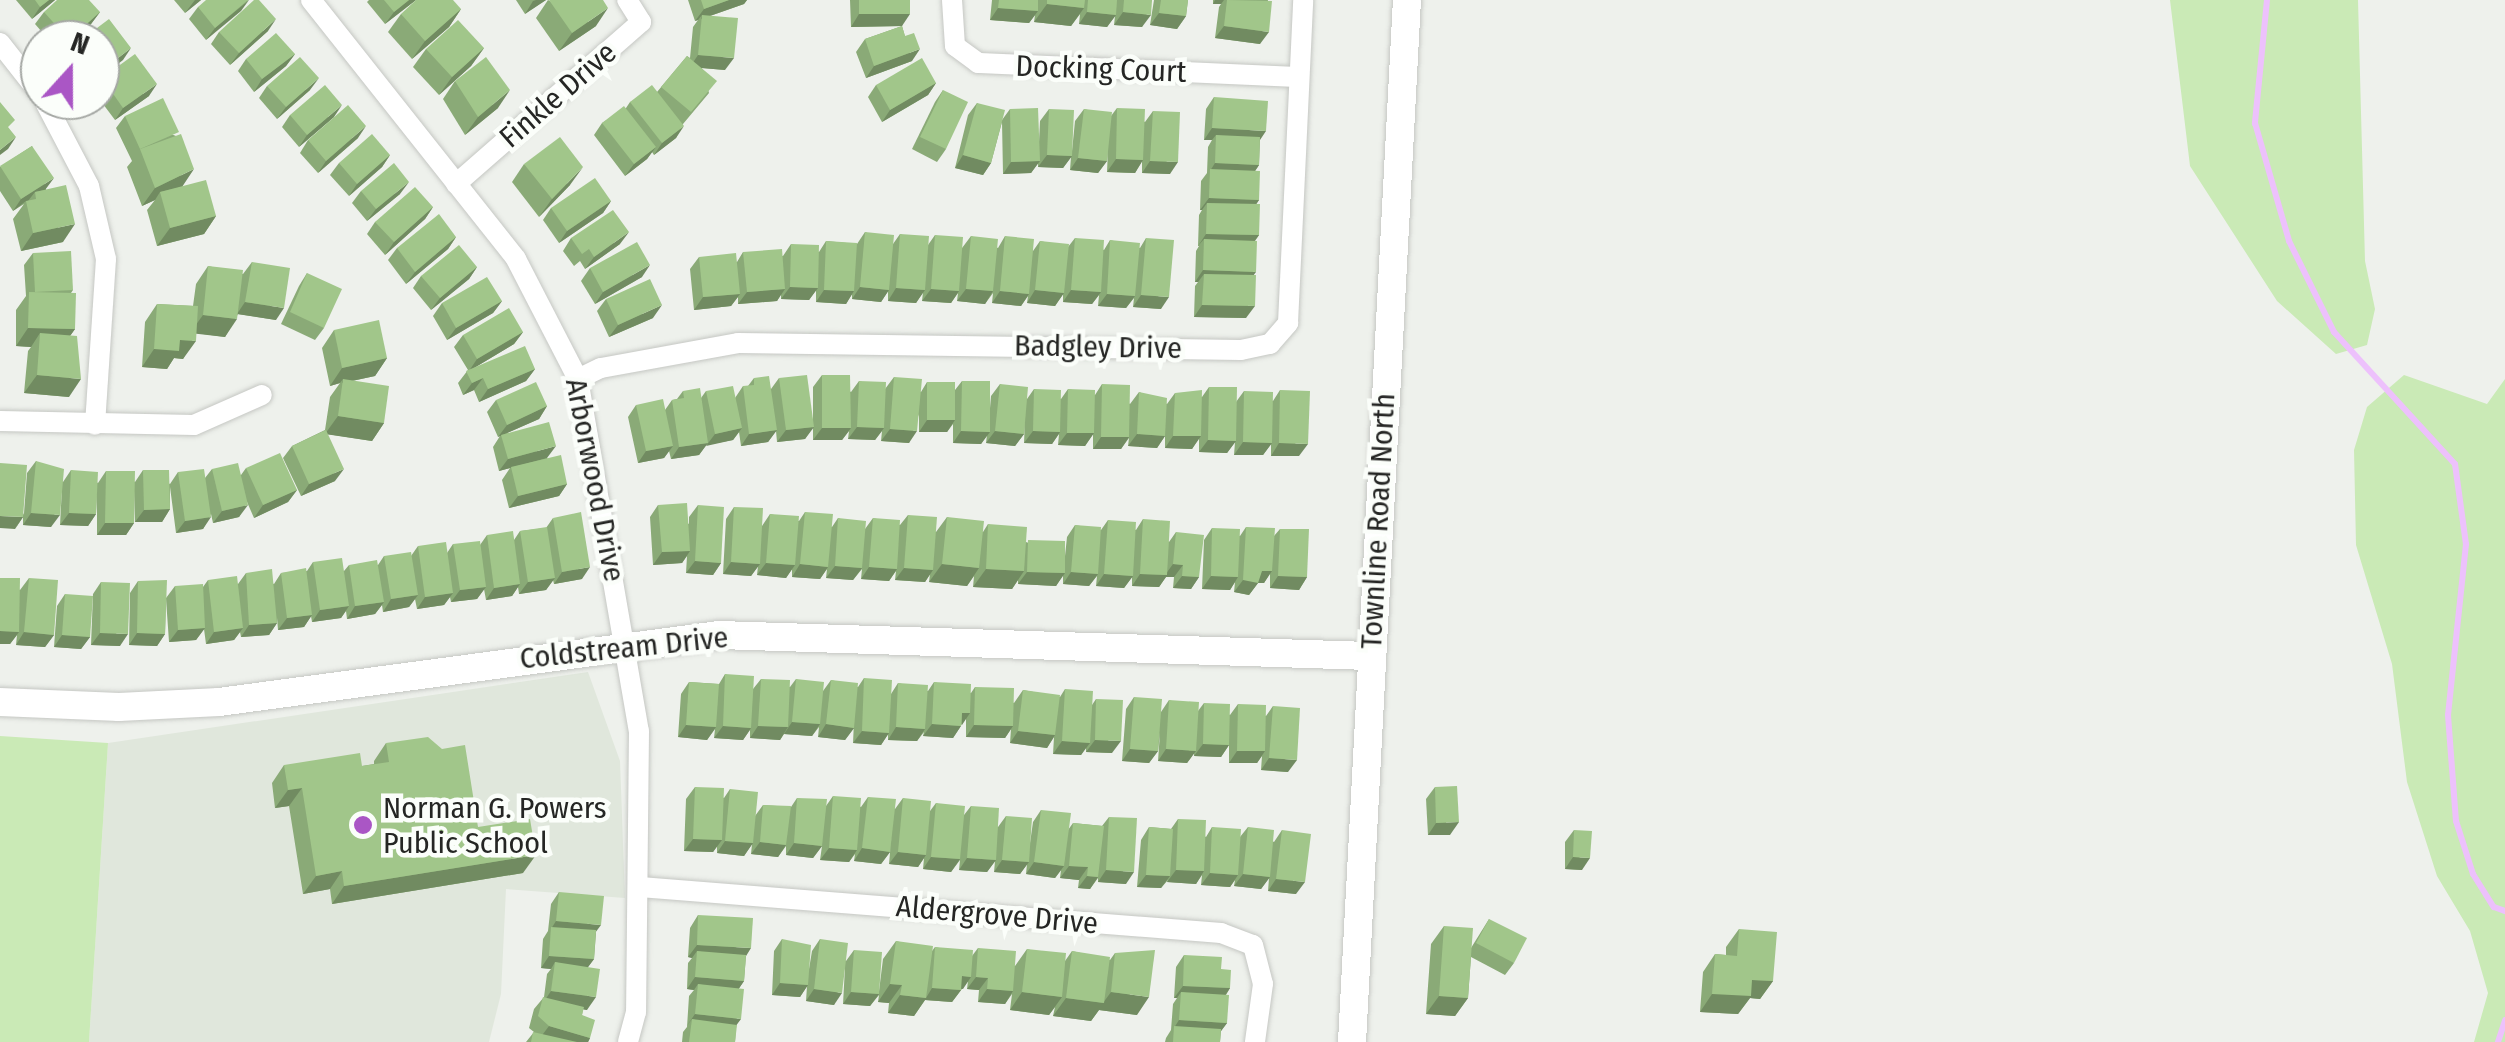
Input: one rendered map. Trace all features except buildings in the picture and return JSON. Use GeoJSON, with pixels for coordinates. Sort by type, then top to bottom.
{"type":"FeatureCollection","features":[{"type":"Feature","properties":{"kind":"street","name":"Arborwood Drive"},"geometry":{"type":"LineString","coordinates":[[311,0],[516,259],[578,379],[640,731],[636,1012],[628,1042]]}},
{"type":"Feature","properties":{"kind":"street","name":"Finkle Drive"},"geometry":{"type":"LineString","coordinates":[[456,184],[640,22],[627,0]]}},
{"type":"Feature","properties":{"kind":"street","name":"Docking Court"},"geometry":{"type":"LineString","coordinates":[[952,0],[955,46],[978,63],[1299,77]]}},
{"type":"Feature","properties":{"kind":"street","name":"Badgley Drive"},"geometry":{"type":"LineString","coordinates":[[578,379],[601,368],[738,344],[1241,350],[1270,344],[1288,323],[1304,0]]}},
{"type":"Feature","properties":{"kind":"street","name":"Townline Road North"},"geometry":{"type":"LineString","coordinates":[[1352,1042],[1407,0]]}},
{"type":"Feature","properties":{"kind":"street"},"geometry":{"type":"LineString","coordinates":[[0,44],[20,69]]}},
{"type":"Feature","properties":{"kind":"street"},"geometry":{"type":"LineString","coordinates":[[54,120],[89,186],[106,259],[96,424]]}},
{"type":"Feature","properties":{"kind":"street"},"geometry":{"type":"LineString","coordinates":[[0,421],[194,426],[262,396]]}},
{"type":"Feature","properties":{"kind":"street","name":"Coldstream Drive"},"geometry":{"type":"LineString","coordinates":[[0,702],[119,707],[219,702],[627,643],[719,635],[1370,656]]}},
{"type":"Feature","properties":{"kind":"street","name":"Aldergrove Drive"},"geometry":{"type":"LineString","coordinates":[[640,887],[1221,933],[1253,945],[1262,984],[1255,1042]]}},
{"type":"Feature","properties":{"kind":"shaded area","name":"Norman G. Powers Public School"},"geometry":{"type":"Polygon","coordinates":[[[588,672],[620,761],[625,898],[506,889],[501,994],[489,1042],[89,1042],[108,743],[588,672]]]}},
{"type":"Feature","properties":{"kind":"green space"},"geometry":{"type":"Polygon","coordinates":[[[2170,0],[2358,0],[2365,261],[2375,309],[2367,345],[2336,354],[2277,301],[2190,166],[2170,0]]]}},
{"type":"Feature","properties":{"kind":"green space"},"geometry":{"type":"Polygon","coordinates":[[[2404,375],[2487,404],[2505,379],[2505,1042],[2474,1042],[2488,993],[2470,931],[2437,876],[2407,782],[2392,664],[2356,545],[2354,450],[2367,407],[2404,375]]]}},
{"type":"Feature","properties":{"kind":"green space"},"geometry":{"type":"Polygon","coordinates":[[[0,736],[108,743],[89,1042],[0,1042],[0,736]]]}},
{"type":"Feature","properties":{"kind":"waterway"},"geometry":{"type":"LineString","coordinates":[[2267,0],[2255,123],[2289,241],[2334,332],[2455,464],[2466,544],[2448,715],[2456,821],[2473,874],[2494,907],[2505,911]]}},
{"type":"Feature","properties":{"kind":"waterway"},"geometry":{"type":"LineString","coordinates":[[2498,1042],[2505,1020]]}},
{"type":"Feature","properties":{"kind":"place","name":"Norman G. Powers Public School"},"geometry":{"type":"Point","coordinates":[363,825]}}]}
